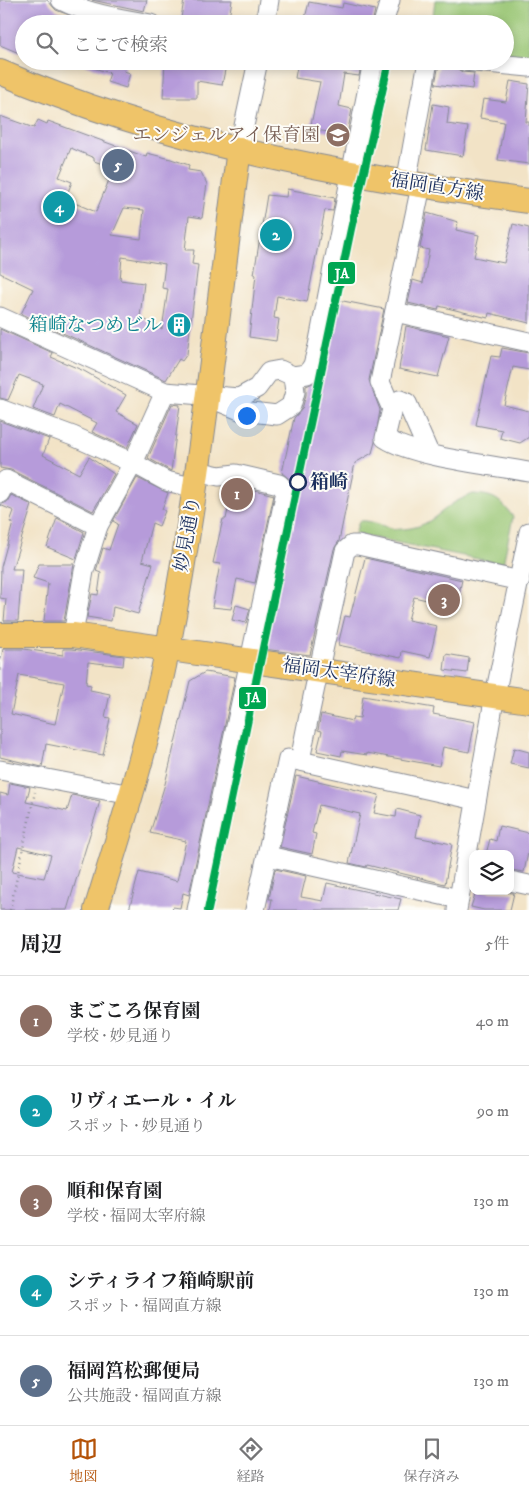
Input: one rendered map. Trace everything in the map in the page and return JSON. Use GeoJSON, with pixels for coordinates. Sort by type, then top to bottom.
{"type":"FeatureCollection","features":[{"type":"Feature","properties":{"kind":"main road","name":"福岡直方線"},"geometry":{"type":"LineString","coordinates":[[0,72],[71,100],[130,120],[239,149],[413,184],[529,200]]}},
{"type":"Feature","properties":{"kind":"main road","name":"妙見通り"},"geometry":{"type":"LineString","coordinates":[[96,910],[131,795],[168,648],[197,479],[206,396],[239,149]]}},
{"type":"Feature","properties":{"kind":"main road","name":"福岡太宰府線"},"geometry":{"type":"LineString","coordinates":[[0,635],[73,635],[529,701]]}},
{"type":"Feature","properties":{"kind":"street"},"geometry":{"type":"LineString","coordinates":[[61,0],[85,4],[121,15]]}},
{"type":"Feature","properties":{"kind":"street"},"geometry":{"type":"LineString","coordinates":[[266,15],[269,0]]}},
{"type":"Feature","properties":{"kind":"street"},"geometry":{"type":"LineString","coordinates":[[386,15],[390,0]]}},
{"type":"Feature","properties":{"kind":"street"},"geometry":{"type":"LineString","coordinates":[[514,66],[529,67]]}},
{"type":"Feature","properties":{"kind":"street"},"geometry":{"type":"LineString","coordinates":[[239,149],[256,70]]}},
{"type":"Feature","properties":{"kind":"street"},"geometry":{"type":"LineString","coordinates":[[0,317],[165,392],[239,398],[256,388],[269,372],[280,370],[294,376],[307,374],[313,365],[372,70]]}},
{"type":"Feature","properties":{"kind":"street"},"geometry":{"type":"LineString","coordinates":[[392,409],[380,382],[395,312],[427,70]]}},
{"type":"Feature","properties":{"kind":"street"},"geometry":{"type":"LineString","coordinates":[[395,312],[529,342]]}},
{"type":"Feature","properties":{"kind":"street"},"geometry":{"type":"LineString","coordinates":[[206,396],[242,412],[277,414],[291,406],[295,392],[294,376]]}},
{"type":"Feature","properties":{"kind":"street"},"geometry":{"type":"LineString","coordinates":[[73,635],[84,571],[98,526],[133,463],[165,392]]}},
{"type":"Feature","properties":{"kind":"street"},"geometry":{"type":"LineString","coordinates":[[429,454],[407,403],[400,400],[392,409],[385,438],[397,446],[429,454],[529,472]]}},
{"type":"Feature","properties":{"kind":"street"},"geometry":{"type":"LineString","coordinates":[[0,409],[73,436],[133,463],[166,481],[236,474],[279,484],[286,491],[197,910]]}},
{"type":"Feature","properties":{"kind":"street"},"geometry":{"type":"LineString","coordinates":[[0,493],[6,480],[98,526]]}},
{"type":"Feature","properties":{"kind":"street"},"geometry":{"type":"LineString","coordinates":[[268,856],[458,904],[468,872],[476,800],[495,695],[529,532]]}},
{"type":"Feature","properties":{"kind":"street"},"geometry":{"type":"LineString","coordinates":[[300,761],[317,670],[324,648],[344,551],[352,545],[520,581]]}},
{"type":"Feature","properties":{"kind":"street"},"geometry":{"type":"LineString","coordinates":[[255,910],[288,759],[476,800]]}},
{"type":"Feature","properties":{"kind":"street"},"geometry":{"type":"LineString","coordinates":[[0,770],[131,795]]}},
{"type":"Feature","properties":{"kind":"street"},"geometry":{"type":"LineString","coordinates":[[514,882],[529,885]]}},
{"type":"Feature","properties":{"kind":"path"},"geometry":{"type":"LineString","coordinates":[[10,910],[38,777]]}},
{"type":"Feature","properties":{"kind":"green space"},"geometry":{"type":"Polygon","coordinates":[[[435,0],[529,0],[529,60],[514,59],[514,15],[433,15],[435,0]]]}},
{"type":"Feature","properties":{"kind":"green space"},"geometry":{"type":"Polygon","coordinates":[[[473,494],[486,495],[496,499],[513,517],[503,564],[355,534],[359,521],[398,529],[412,528],[425,524],[454,503],[473,494]]]}},
{"type":"Feature","properties":{"kind":"building"},"geometry":{"type":"Polygon","coordinates":[[[0,0],[47,0],[56,10],[69,15],[15,15],[15,51],[0,45],[0,0]]]}},
{"type":"Feature","properties":{"kind":"building"},"geometry":{"type":"Polygon","coordinates":[[[92,0],[147,0],[144,11],[92,0]]]}},
{"type":"Feature","properties":{"kind":"building"},"geometry":{"type":"Polygon","coordinates":[[[184,0],[232,0],[230,15],[182,15],[184,0]]]}},
{"type":"Feature","properties":{"kind":"building"},"geometry":{"type":"Polygon","coordinates":[[[309,2],[342,8],[343,3],[375,10],[374,15],[306,15],[309,2]]]}},
{"type":"Feature","properties":{"kind":"building"},"geometry":{"type":"Polygon","coordinates":[[[100,70],[124,70],[130,73],[126,88],[107,82],[110,73],[100,70]]]}},
{"type":"Feature","properties":{"kind":"building"},"geometry":{"type":"Polygon","coordinates":[[[165,70],[225,70],[222,85],[197,81],[197,98],[163,98],[165,70]]]}},
{"type":"Feature","properties":{"kind":"building"},"geometry":{"type":"Polygon","coordinates":[[[296,70],[360,70],[359,76],[344,74],[339,106],[352,109],[346,140],[333,138],[334,133],[310,129],[320,82],[295,78],[296,70]]]}},
{"type":"Feature","properties":{"kind":"building"},"geometry":{"type":"Polygon","coordinates":[[[438,70],[459,70],[474,73],[472,89],[435,84],[438,70]]]}},
{"type":"Feature","properties":{"kind":"building"},"geometry":{"type":"Polygon","coordinates":[[[510,81],[529,84],[526,122],[529,122],[529,164],[498,160],[504,122],[480,118],[483,99],[506,102],[510,81]]]}},
{"type":"Feature","properties":{"kind":"building"},"geometry":{"type":"Polygon","coordinates":[[[433,104],[449,107],[447,124],[468,127],[463,156],[426,150],[433,104]]]}},
{"type":"Feature","properties":{"kind":"building"},"geometry":{"type":"Polygon","coordinates":[[[0,116],[34,128],[38,120],[47,124],[48,121],[146,157],[147,153],[171,159],[189,165],[188,170],[201,172],[207,184],[202,218],[189,216],[185,250],[194,250],[192,264],[198,265],[187,354],[182,361],[179,359],[166,380],[21,314],[33,289],[0,273],[0,116]],[[71,148],[59,177],[72,182],[65,199],[96,212],[109,180],[106,179],[111,167],[94,161],[94,158],[71,148]],[[124,208],[112,235],[141,239],[144,210],[124,208]],[[122,257],[120,280],[144,283],[140,317],[162,329],[168,289],[162,288],[165,264],[122,257]]]}},
{"type":"Feature","properties":{"kind":"building"},"geometry":{"type":"Polygon","coordinates":[[[287,189],[335,198],[333,211],[325,210],[307,302],[277,296],[274,318],[279,319],[276,341],[249,337],[256,274],[254,274],[267,195],[286,197],[287,189]]]}},
{"type":"Feature","properties":{"kind":"building"},"geometry":{"type":"Polygon","coordinates":[[[427,213],[458,222],[456,230],[479,235],[474,257],[504,263],[513,224],[529,228],[529,323],[489,313],[488,318],[439,306],[438,310],[408,303],[413,280],[423,283],[429,250],[420,248],[427,213]]]}},
{"type":"Feature","properties":{"kind":"building"},"geometry":{"type":"Polygon","coordinates":[[[338,300],[384,309],[369,380],[380,410],[375,442],[372,453],[355,463],[339,541],[334,549],[310,655],[264,649],[297,493],[294,483],[282,473],[294,418],[302,409],[306,395],[306,386],[313,383],[324,368],[338,300]]]}},
{"type":"Feature","properties":{"kind":"building"},"geometry":{"type":"Polygon","coordinates":[[[406,326],[449,336],[438,377],[399,369],[406,326]]]}},
{"type":"Feature","properties":{"kind":"building"},"geometry":{"type":"Polygon","coordinates":[[[0,329],[53,353],[51,357],[84,371],[126,395],[116,412],[138,424],[127,448],[92,432],[97,423],[60,404],[55,417],[33,409],[43,384],[19,375],[8,400],[0,398],[0,329]]]}},
{"type":"Feature","properties":{"kind":"building"},"geometry":{"type":"Polygon","coordinates":[[[502,348],[529,353],[529,370],[513,367],[504,405],[529,411],[529,437],[520,443],[500,438],[502,430],[476,425],[491,356],[500,357],[502,348]]]}},
{"type":"Feature","properties":{"kind":"building"},"geometry":{"type":"Polygon","coordinates":[[[172,404],[180,405],[171,471],[148,458],[172,404]]]}},
{"type":"Feature","properties":{"kind":"building"},"geometry":{"type":"Polygon","coordinates":[[[0,421],[49,439],[43,455],[79,474],[89,457],[114,474],[93,511],[11,470],[0,468],[0,421]]]}},
{"type":"Feature","properties":{"kind":"building"},"geometry":{"type":"Polygon","coordinates":[[[137,478],[168,493],[162,509],[165,511],[159,526],[152,523],[142,561],[153,564],[138,614],[113,607],[111,621],[87,617],[92,594],[98,595],[101,573],[96,571],[103,548],[109,550],[118,524],[113,521],[137,478]]]}},
{"type":"Feature","properties":{"kind":"building"},"geometry":{"type":"Polygon","coordinates":[[[233,486],[274,495],[255,583],[237,579],[231,609],[212,607],[220,564],[213,563],[223,519],[226,519],[233,486]]]}},
{"type":"Feature","properties":{"kind":"building"},"geometry":{"type":"Polygon","coordinates":[[[11,495],[32,505],[12,569],[22,569],[18,621],[4,621],[6,599],[0,598],[1,567],[13,523],[10,522],[14,511],[0,505],[7,502],[11,495]]]}},
{"type":"Feature","properties":{"kind":"building"},"geometry":{"type":"Polygon","coordinates":[[[57,518],[84,532],[76,559],[47,547],[57,518]]]}},
{"type":"Feature","properties":{"kind":"building"},"geometry":{"type":"Polygon","coordinates":[[[365,558],[462,580],[456,607],[414,597],[408,620],[437,626],[430,657],[402,651],[401,658],[338,645],[345,616],[350,617],[365,558]]]}},
{"type":"Feature","properties":{"kind":"building"},"geometry":{"type":"Polygon","coordinates":[[[39,564],[74,564],[64,621],[44,621],[48,583],[33,578],[39,564]]]}},
{"type":"Feature","properties":{"kind":"building"},"geometry":{"type":"Polygon","coordinates":[[[236,605],[250,609],[246,623],[232,620],[236,605]]]}},
{"type":"Feature","properties":{"kind":"building"},"geometry":{"type":"Polygon","coordinates":[[[3,649],[24,649],[63,655],[63,649],[72,649],[124,656],[123,666],[88,662],[86,684],[91,685],[90,690],[110,694],[105,717],[110,718],[103,755],[46,744],[42,767],[0,757],[0,664],[3,649]],[[19,675],[11,714],[55,724],[64,683],[19,675]]]}},
{"type":"Feature","properties":{"kind":"building"},"geometry":{"type":"Polygon","coordinates":[[[446,654],[469,658],[467,673],[444,670],[446,654]]]}},
{"type":"Feature","properties":{"kind":"building"},"geometry":{"type":"Polygon","coordinates":[[[205,672],[235,677],[189,895],[183,893],[180,908],[173,907],[172,910],[129,910],[139,872],[177,881],[186,841],[150,833],[165,784],[190,681],[205,672]]]}},
{"type":"Feature","properties":{"kind":"building"},"geometry":{"type":"Polygon","coordinates":[[[363,696],[434,708],[433,714],[475,722],[469,752],[443,747],[439,766],[367,753],[367,755],[342,751],[341,756],[317,751],[322,731],[318,730],[321,714],[352,721],[353,717],[360,718],[363,696]]]}},
{"type":"Feature","properties":{"kind":"building"},"geometry":{"type":"Polygon","coordinates":[[[514,748],[529,752],[529,768],[510,764],[514,748]]]}},
{"type":"Feature","properties":{"kind":"building"},"geometry":{"type":"Polygon","coordinates":[[[296,776],[379,795],[374,813],[396,817],[397,809],[420,815],[416,837],[452,844],[445,884],[367,865],[366,867],[349,863],[360,814],[319,805],[312,833],[316,834],[312,854],[280,847],[296,776]]]}},
{"type":"Feature","properties":{"kind":"building"},"geometry":{"type":"Polygon","coordinates":[[[10,783],[30,787],[26,802],[67,811],[72,795],[100,801],[67,910],[0,910],[0,793],[8,795],[10,783]],[[18,847],[12,872],[44,878],[51,855],[18,847]]]}},
{"type":"Feature","properties":{"kind":"building"},"geometry":{"type":"Polygon","coordinates":[[[499,826],[529,833],[529,848],[524,872],[514,871],[514,850],[487,850],[490,839],[496,841],[499,826]]]}},
{"type":"Feature","properties":{"kind":"building"},"geometry":{"type":"Polygon","coordinates":[[[275,869],[306,876],[301,897],[323,901],[327,883],[401,899],[398,910],[270,910],[272,899],[269,899],[275,869]]]}},
{"type":"Feature","properties":{"kind":"building"},"geometry":{"type":"Polygon","coordinates":[[[475,895],[514,895],[510,910],[484,910],[471,907],[475,895]]]}},
{"type":"Feature","properties":{"kind":"transit line","name":"JA"},"geometry":{"type":"LineString","coordinates":[[208,910],[351,229],[387,70]]}},
{"type":"Feature","properties":{"kind":"place","name":"エンジェルアイ保育園"},"geometry":{"type":"Point","coordinates":[338,135]}},
{"type":"Feature","properties":{"kind":"place","name":"福岡筥松郵便局"},"geometry":{"type":"Point","coordinates":[118,165]}},
{"type":"Feature","properties":{"kind":"place","name":"シティライフ箱崎駅前"},"geometry":{"type":"Point","coordinates":[59,207]}},
{"type":"Feature","properties":{"kind":"place","name":"リヴィエール・イル"},"geometry":{"type":"Point","coordinates":[276,235]}},
{"type":"Feature","properties":{"kind":"place","name":"箱崎なつめビル"},"geometry":{"type":"Point","coordinates":[179,325]}},
{"type":"Feature","properties":{"kind":"place","name":"箱崎"},"geometry":{"type":"Point","coordinates":[298,482]}},
{"type":"Feature","properties":{"kind":"place","name":"まごころ保育園"},"geometry":{"type":"Point","coordinates":[237,494]}},
{"type":"Feature","properties":{"kind":"place","name":"順和保育園"},"geometry":{"type":"Point","coordinates":[444,600]}}]}
